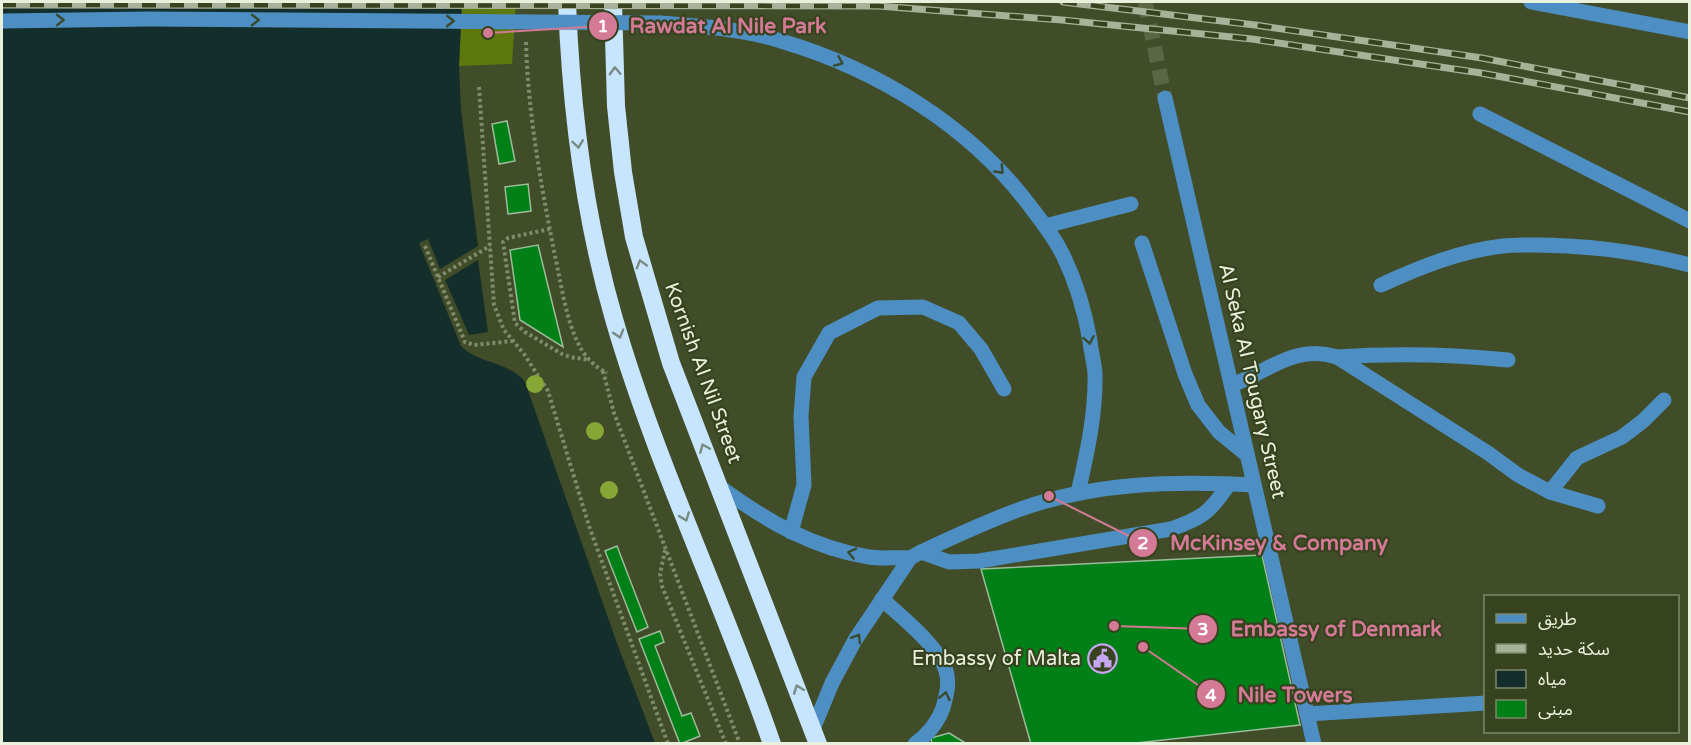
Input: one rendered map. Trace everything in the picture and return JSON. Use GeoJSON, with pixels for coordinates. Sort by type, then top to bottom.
{"type":"FeatureCollection","features":[{"type":"Feature","properties":{"kind":"highway"},"geometry":{"type":"LineString","coordinates":[[567,2],[575,120],[584,186],[608,296],[634,382],[772,744]]}},
{"type":"Feature","properties":{"kind":"highway","name":"Kornish Al Nil Street"},"geometry":{"type":"LineString","coordinates":[[613,2],[616,106],[623,172],[634,237],[671,363],[816,736]]}},
{"type":"Feature","properties":{"kind":"street"},"geometry":{"type":"LineString","coordinates":[[1531,2],[1592,8],[1689,32]]}},
{"type":"Feature","properties":{"kind":"street"},"geometry":{"type":"LineString","coordinates":[[2,21],[148,19],[660,23],[721,28],[780,40],[837,60],[891,87],[942,120],[989,159],[1018,190],[1063,254],[1084,311],[1095,372],[1092,433],[1078,494]]}},
{"type":"Feature","properties":{"kind":"street","name":"Al Seka Al Tougary Street"},"geometry":{"type":"LineString","coordinates":[[1165,98],[1314,744]]}},
{"type":"Feature","properties":{"kind":"street"},"geometry":{"type":"LineString","coordinates":[[1480,114],[1689,221]]}},
{"type":"Feature","properties":{"kind":"street"},"geometry":{"type":"LineString","coordinates":[[1045,226],[1131,204]]}},
{"type":"Feature","properties":{"kind":"street"},"geometry":{"type":"LineString","coordinates":[[1142,243],[1185,374],[1198,405],[1219,432],[1247,455]]}},
{"type":"Feature","properties":{"kind":"street"},"geometry":{"type":"LineString","coordinates":[[1381,285],[1420,267],[1462,254],[1504,246],[1565,245],[1626,251],[1689,265]]}},
{"type":"Feature","properties":{"kind":"street"},"geometry":{"type":"LineString","coordinates":[[791,532],[804,485],[801,416],[804,377],[830,333],[878,308],[923,307],[959,323],[981,349],[1004,389]]}},
{"type":"Feature","properties":{"kind":"street"},"geometry":{"type":"LineString","coordinates":[[1232,385],[1302,353],[1321,352],[1337,357],[1488,453],[1518,475],[1551,492],[1598,506]]}},
{"type":"Feature","properties":{"kind":"street"},"geometry":{"type":"LineString","coordinates":[[1337,357],[1394,353],[1508,360]]}},
{"type":"Feature","properties":{"kind":"street"},"geometry":{"type":"LineString","coordinates":[[1551,492],[1577,458],[1622,437],[1643,421],[1664,400]]}},
{"type":"Feature","properties":{"kind":"street"},"geometry":{"type":"LineString","coordinates":[[816,736],[841,666],[855,640],[882,599],[916,555],[1020,509],[1078,494],[1135,485],[1193,482],[1254,485]]}},
{"type":"Feature","properties":{"kind":"street"},"geometry":{"type":"LineString","coordinates":[[720,487],[754,512],[791,532],[830,548],[871,557],[916,555],[949,562],[979,561],[1171,529],[1197,520],[1215,505],[1229,484]]}},
{"type":"Feature","properties":{"kind":"street"},"geometry":{"type":"LineString","coordinates":[[882,599],[921,634],[946,671],[948,692],[941,713],[934,726],[915,744]]}},
{"type":"Feature","properties":{"kind":"street"},"geometry":{"type":"LineString","coordinates":[[1307,714],[1484,703]]}},
{"type":"Feature","properties":{"kind":"path"},"geometry":{"type":"LineString","coordinates":[[526,35],[532,121],[550,229],[573,331],[578,344],[590,360],[603,371],[634,382]]}},
{"type":"Feature","properties":{"kind":"path"},"geometry":{"type":"LineString","coordinates":[[479,87],[494,305],[498,318],[548,391],[589,526],[668,744]]}},
{"type":"Feature","properties":{"kind":"path"},"geometry":{"type":"LineString","coordinates":[[550,229],[508,238],[503,242],[513,317],[519,328],[561,354],[580,360],[590,360]]}},
{"type":"Feature","properties":{"kind":"path"},"geometry":{"type":"LineString","coordinates":[[425,246],[465,342],[474,345],[512,340]]}},
{"type":"Feature","properties":{"kind":"path"},"geometry":{"type":"LineString","coordinates":[[438,277],[490,246]]}},
{"type":"Feature","properties":{"kind":"path"},"geometry":{"type":"LineString","coordinates":[[603,371],[612,406],[740,744]]}},
{"type":"Feature","properties":{"kind":"path"},"geometry":{"type":"LineString","coordinates":[[666,550],[660,574],[662,586],[726,744]]}},
{"type":"Feature","properties":{"kind":"green space"},"geometry":{"type":"Polygon","coordinates":[[[462,2],[516,2],[512,64],[459,66],[462,2]]]}},
{"type":"Feature","properties":{"kind":"water"},"geometry":{"type":"Polygon","coordinates":[[[2,2],[462,2],[459,66],[461,110],[478,246],[440,269],[428,239],[419,243],[461,346],[476,356],[511,370],[525,382],[618,646],[655,743],[2,743],[2,2]]]}},
{"type":"Feature","properties":{"kind":"water"},"geometry":{"type":"Polygon","coordinates":[[[478,260],[488,332],[469,335],[445,280],[478,260]]]}},
{"type":"Feature","properties":{"kind":"building"},"geometry":{"type":"Polygon","coordinates":[[[507,121],[515,161],[499,164],[492,124],[507,121]]]}},
{"type":"Feature","properties":{"kind":"building"},"geometry":{"type":"Polygon","coordinates":[[[528,184],[531,211],[508,214],[505,187],[528,184]]]}},
{"type":"Feature","properties":{"kind":"building"},"geometry":{"type":"Polygon","coordinates":[[[538,245],[563,347],[520,320],[510,250],[538,245]]]}},
{"type":"Feature","properties":{"kind":"building"},"geometry":{"type":"Polygon","coordinates":[[[617,546],[648,627],[637,632],[605,551],[617,546]]]}},
{"type":"Feature","properties":{"kind":"building"},"geometry":{"type":"Polygon","coordinates":[[[1262,555],[1300,725],[1127,744],[1031,744],[981,569],[1262,555]]]}},
{"type":"Feature","properties":{"kind":"building"},"geometry":{"type":"Polygon","coordinates":[[[660,631],[664,642],[655,646],[682,716],[691,713],[700,736],[680,744],[639,639],[660,631]]]}},
{"type":"Feature","properties":{"kind":"building"},"geometry":{"type":"Polygon","coordinates":[[[949,733],[967,744],[932,744],[931,738],[949,733]]]}},
{"type":"Feature","properties":{"kind":"tunnel"},"geometry":{"type":"LineString","coordinates":[[1145,2],[1165,98]]}},
{"type":"Feature","properties":{"kind":"railway"},"geometry":{"type":"LineString","coordinates":[[1063,2],[1255,25],[1482,58],[1690,98]]}},
{"type":"Feature","properties":{"kind":"railway"},"geometry":{"type":"LineString","coordinates":[[2,5],[878,6],[1062,20],[1252,39],[1481,73],[1690,112]]}},
{"type":"Feature","properties":{"kind":"place","name":"Rawdat Al Nile Park"},"geometry":{"type":"Point","coordinates":[488,33]}},
{"type":"Feature","properties":{"kind":"place","name":"McKinsey & Company"},"geometry":{"type":"Point","coordinates":[1049,496]}},
{"type":"Feature","properties":{"kind":"place","name":"Embassy of Denmark"},"geometry":{"type":"Point","coordinates":[1114,626]}},
{"type":"Feature","properties":{"kind":"place","name":"Nile Towers"},"geometry":{"type":"Point","coordinates":[1143,647]}},
{"type":"Feature","properties":{"kind":"place","name":"Embassy of Malta"},"geometry":{"type":"Point","coordinates":[1102,659]}}]}
